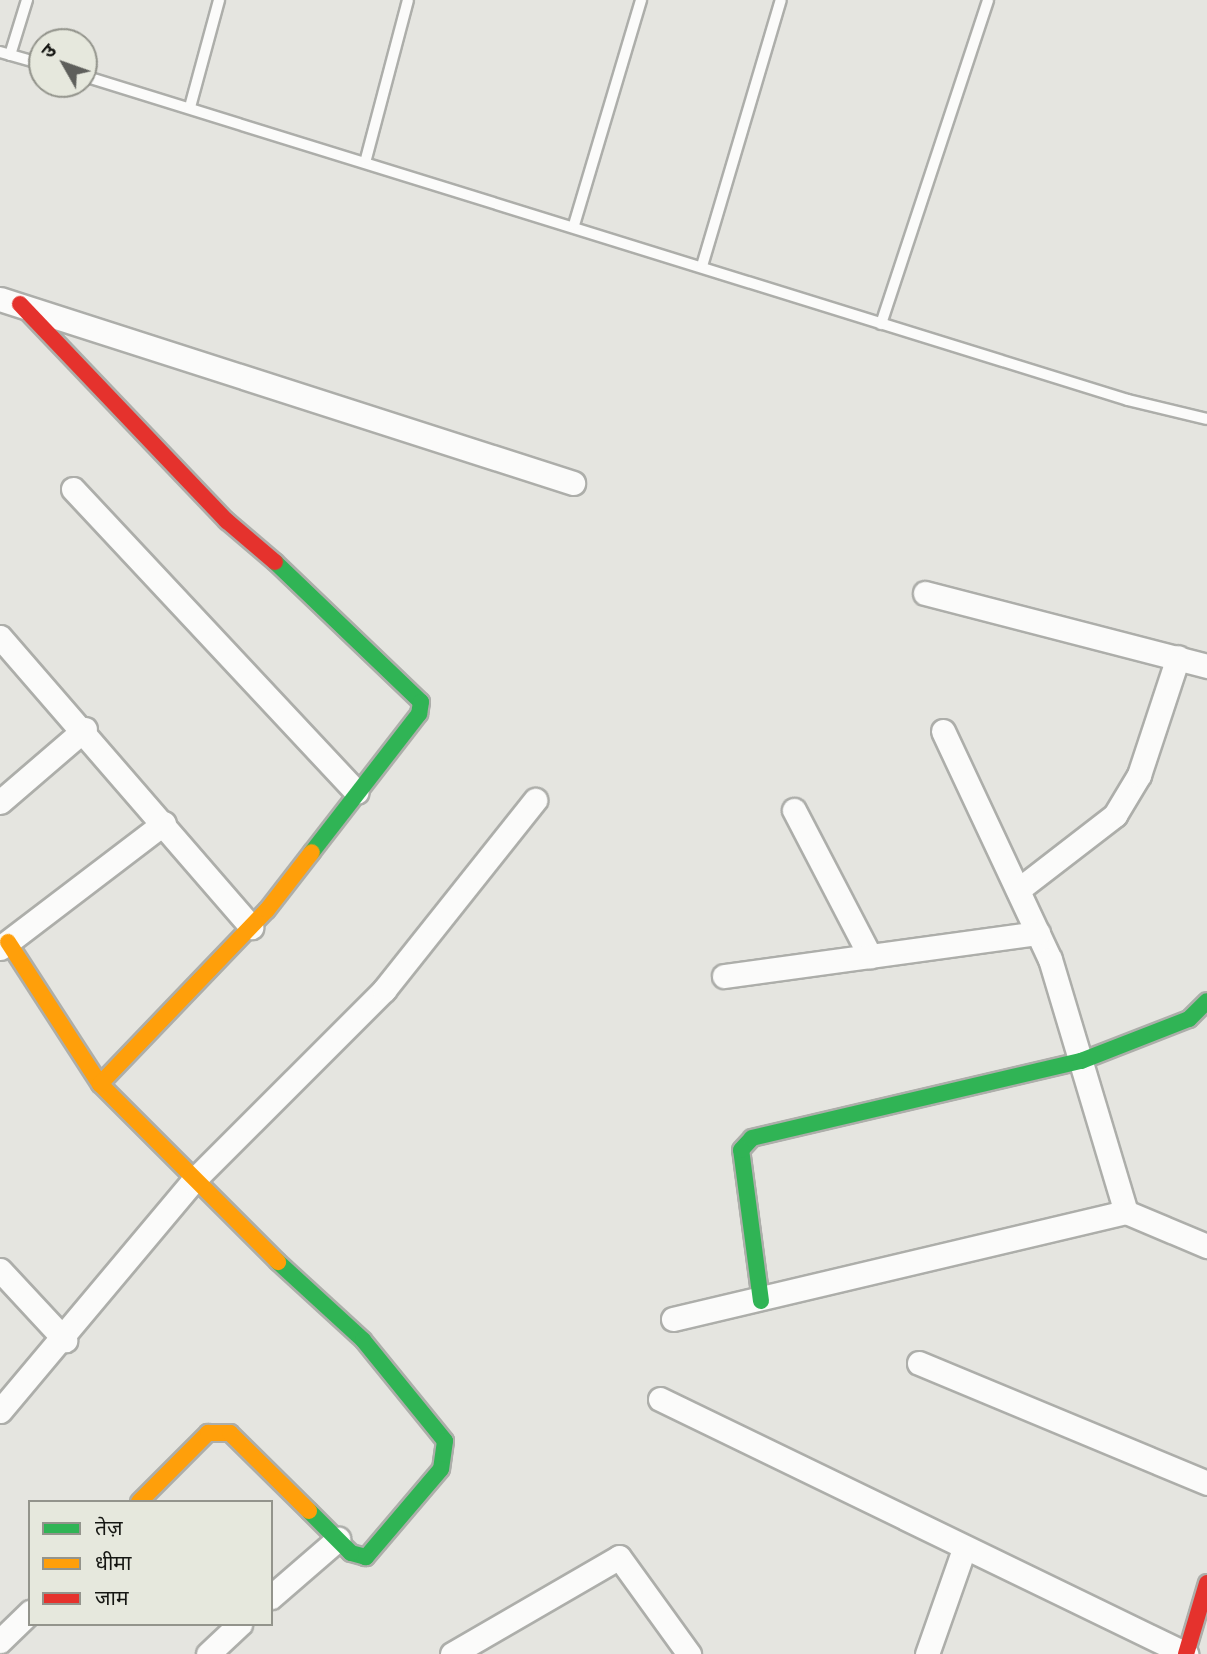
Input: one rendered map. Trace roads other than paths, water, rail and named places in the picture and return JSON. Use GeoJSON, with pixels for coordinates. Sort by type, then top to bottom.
{"type":"FeatureCollection","features":[{"type":"Feature","properties":{"kind":"street"},"geometry":{"type":"LineString","coordinates":[[10,301],[573,484]]}},
{"type":"Feature","properties":{"kind":"street"},"geometry":{"type":"LineString","coordinates":[[10,301],[227,521],[415,693],[419,714],[251,927],[100,1084]]}},
{"type":"Feature","properties":{"kind":"street"},"geometry":{"type":"LineString","coordinates":[[73,489],[357,792]]}},
{"type":"Feature","properties":{"kind":"street"},"geometry":{"type":"LineString","coordinates":[[925,593],[1207,666]]}},
{"type":"Feature","properties":{"kind":"street"},"geometry":{"type":"LineString","coordinates":[[0,637],[85,730],[251,927]]}},
{"type":"Feature","properties":{"kind":"street"},"geometry":{"type":"LineString","coordinates":[[1018,890],[1115,815],[1139,775],[1178,657]]}},
{"type":"Feature","properties":{"kind":"street"},"geometry":{"type":"LineString","coordinates":[[0,802],[85,730]]}},
{"type":"Feature","properties":{"kind":"street"},"geometry":{"type":"LineString","coordinates":[[943,730],[1038,933],[1081,1061],[1126,1212]]}},
{"type":"Feature","properties":{"kind":"street"},"geometry":{"type":"LineString","coordinates":[[0,1411],[65,1340],[192,1182],[384,990],[535,800]]}},
{"type":"Feature","properties":{"kind":"street"},"geometry":{"type":"LineString","coordinates":[[793,810],[870,956]]}},
{"type":"Feature","properties":{"kind":"street"},"geometry":{"type":"LineString","coordinates":[[141,1500],[208,1433],[230,1433],[356,1556],[371,1554],[441,1469],[445,1441],[363,1340],[192,1182],[100,1084],[4,945],[164,823]]}},
{"type":"Feature","properties":{"kind":"street"},"geometry":{"type":"LineString","coordinates":[[724,976],[1038,933]]}},
{"type":"Feature","properties":{"kind":"street"},"geometry":{"type":"LineString","coordinates":[[761,1301],[741,1150],[752,1138],[1081,1061],[1189,1018],[1207,1001]]}},
{"type":"Feature","properties":{"kind":"street"},"geometry":{"type":"LineString","coordinates":[[673,1319],[761,1301],[1126,1212],[1207,1246]]}},
{"type":"Feature","properties":{"kind":"street"},"geometry":{"type":"LineString","coordinates":[[0,1270],[65,1340]]}},
{"type":"Feature","properties":{"kind":"street"},"geometry":{"type":"LineString","coordinates":[[919,1363],[1207,1483]]}},
{"type":"Feature","properties":{"kind":"street"},"geometry":{"type":"LineString","coordinates":[[660,1399],[964,1549],[1186,1654],[1207,1583]]}},
{"type":"Feature","properties":{"kind":"street"},"geometry":{"type":"LineString","coordinates":[[273,1595],[338,1539]]}},
{"type":"Feature","properties":{"kind":"street"},"geometry":{"type":"LineString","coordinates":[[927,1654],[964,1549]]}},
{"type":"Feature","properties":{"kind":"street"},"geometry":{"type":"LineString","coordinates":[[452,1654],[619,1557],[689,1654]]}},
{"type":"Feature","properties":{"kind":"street"},"geometry":{"type":"LineString","coordinates":[[0,1641],[28,1614]]}},
{"type":"Feature","properties":{"kind":"street"},"geometry":{"type":"LineString","coordinates":[[208,1654],[238,1626]]}},
{"type":"Feature","properties":{"kind":"lane"},"geometry":{"type":"LineString","coordinates":[[27,0],[5,53],[28,60]]}},
{"type":"Feature","properties":{"kind":"lane"},"geometry":{"type":"LineString","coordinates":[[190,107],[219,0]]}},
{"type":"Feature","properties":{"kind":"lane"},"geometry":{"type":"LineString","coordinates":[[366,159],[408,0]]}},
{"type":"Feature","properties":{"kind":"lane"},"geometry":{"type":"LineString","coordinates":[[574,225],[641,0]]}},
{"type":"Feature","properties":{"kind":"lane"},"geometry":{"type":"LineString","coordinates":[[702,267],[780,0]]}},
{"type":"Feature","properties":{"kind":"lane"},"geometry":{"type":"LineString","coordinates":[[881,324],[988,0]]}},
{"type":"Feature","properties":{"kind":"lane"},"geometry":{"type":"LineString","coordinates":[[98,80],[366,159],[881,324],[1207,419]]}}]}
